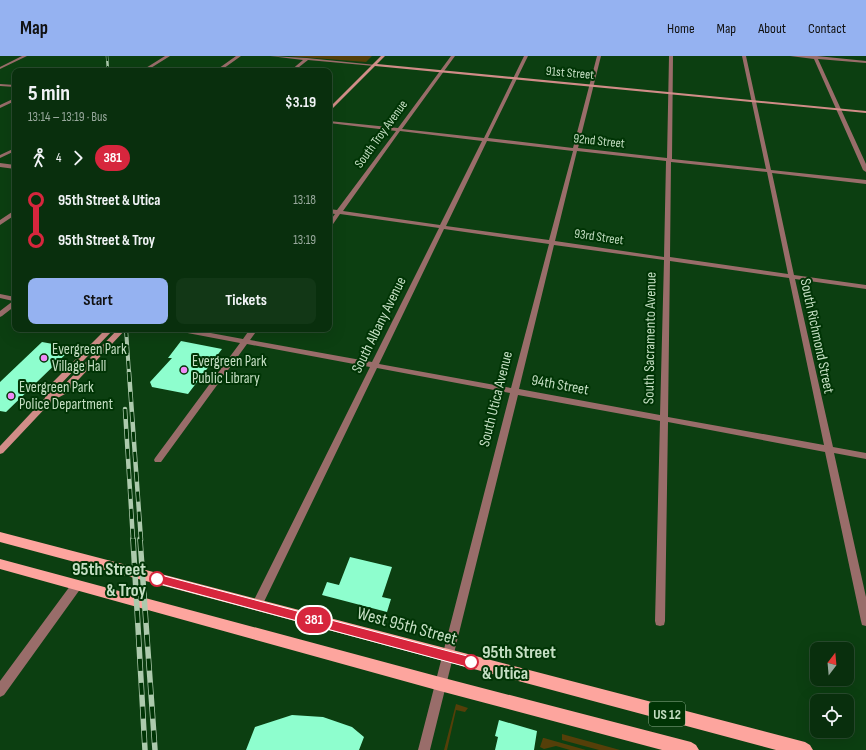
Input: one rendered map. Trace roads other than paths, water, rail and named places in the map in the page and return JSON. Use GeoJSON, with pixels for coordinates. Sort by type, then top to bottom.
{"type":"FeatureCollection","features":[{"type":"Feature","properties":{"kind":"main road","name":"West 95th Street"},"geometry":{"type":"LineString","coordinates":[[0,537],[805,750]]}},
{"type":"Feature","properties":{"kind":"main road","name":"US 12"},"geometry":{"type":"LineString","coordinates":[[0,564],[440,684],[659,746],[691,750]]}},
{"type":"Feature","properties":{"kind":"street"},"geometry":{"type":"LineString","coordinates":[[0,68],[25,56]]}},
{"type":"Feature","properties":{"kind":"street"},"geometry":{"type":"LineString","coordinates":[[148,68],[168,56]]}},
{"type":"Feature","properties":{"kind":"street"},"geometry":{"type":"LineString","coordinates":[[221,68],[238,56]]}},
{"type":"Feature","properties":{"kind":"street","name":"91st Street"},"geometry":{"type":"LineString","coordinates":[[272,56],[866,112]]}},
{"type":"Feature","properties":{"kind":"street"},"geometry":{"type":"LineString","coordinates":[[332,109],[383,56]]}},
{"type":"Feature","properties":{"kind":"street","name":"South Troy Avenue"},"geometry":{"type":"LineString","coordinates":[[332,222],[453,56]]}},
{"type":"Feature","properties":{"kind":"street","name":"South Albany Avenue"},"geometry":{"type":"LineString","coordinates":[[257,605],[526,56]]}},
{"type":"Feature","properties":{"kind":"street","name":"South Utica Avenue"},"geometry":{"type":"LineString","coordinates":[[424,750],[599,56]]}},
{"type":"Feature","properties":{"kind":"street","name":"South Sacramento Avenue"},"geometry":{"type":"LineString","coordinates":[[660,621],[671,56]]}},
{"type":"Feature","properties":{"kind":"street","name":"South Richmond Street"},"geometry":{"type":"LineString","coordinates":[[744,56],[866,620]]}},
{"type":"Feature","properties":{"kind":"street"},"geometry":{"type":"LineString","coordinates":[[792,56],[866,62]]}},
{"type":"Feature","properties":{"kind":"street"},"geometry":{"type":"LineString","coordinates":[[816,57],[866,170]]}},
{"type":"Feature","properties":{"kind":"street"},"geometry":{"type":"LineString","coordinates":[[296,68],[307,59]]}},
{"type":"Feature","properties":{"kind":"street"},"geometry":{"type":"LineString","coordinates":[[0,85],[12,86]]}},
{"type":"Feature","properties":{"kind":"street"},"geometry":{"type":"LineString","coordinates":[[0,107],[12,101]]}},
{"type":"Feature","properties":{"kind":"street","name":"92nd Street"},"geometry":{"type":"LineString","coordinates":[[332,122],[866,182]]}},
{"type":"Feature","properties":{"kind":"street"},"geometry":{"type":"LineString","coordinates":[[0,158],[12,150]]}},
{"type":"Feature","properties":{"kind":"street"},"geometry":{"type":"LineString","coordinates":[[0,165],[12,167]]}},
{"type":"Feature","properties":{"kind":"street","name":"93rd Street"},"geometry":{"type":"LineString","coordinates":[[332,211],[866,287]]}},
{"type":"Feature","properties":{"kind":"street"},"geometry":{"type":"LineString","coordinates":[[0,223],[12,214]]}},
{"type":"Feature","properties":{"kind":"street"},"geometry":{"type":"LineString","coordinates":[[0,296],[12,298]]}},
{"type":"Feature","properties":{"kind":"street"},"geometry":{"type":"LineString","coordinates":[[0,315],[12,305]]}},
{"type":"Feature","properties":{"kind":"street"},"geometry":{"type":"LineString","coordinates":[[49,399],[51,389],[107,332]]}},
{"type":"Feature","properties":{"kind":"street"},"geometry":{"type":"LineString","coordinates":[[0,451],[49,399],[62,392],[119,332]]}},
{"type":"Feature","properties":{"kind":"street","name":"94th Street"},"geometry":{"type":"LineString","coordinates":[[194,332],[866,456]]}},
{"type":"Feature","properties":{"kind":"street"},"geometry":{"type":"LineString","coordinates":[[158,460],[252,332]]}},
{"type":"Feature","properties":{"kind":"street"},"geometry":{"type":"LineString","coordinates":[[0,691],[77,585]]}},
{"type":"Feature","properties":{"kind":"railway"},"geometry":{"type":"LineString","coordinates":[[107,56],[108,68]]}},
{"type":"Feature","properties":{"kind":"railway"},"geometry":{"type":"LineString","coordinates":[[126,332],[129,373]]}},
{"type":"Feature","properties":{"kind":"railway"},"geometry":{"type":"LineString","coordinates":[[129,372],[141,540]]}},
{"type":"Feature","properties":{"kind":"railway"},"geometry":{"type":"LineString","coordinates":[[125,409],[133,540]]}},
{"type":"Feature","properties":{"kind":"railway"},"geometry":{"type":"LineString","coordinates":[[133,539],[145,750]]}},
{"type":"Feature","properties":{"kind":"railway"},"geometry":{"type":"LineString","coordinates":[[140,539],[155,750]]}},
{"type":"Feature","properties":{"kind":"place","name":"Evergreen Park Village Hall"},"geometry":{"type":"Point","coordinates":[44,358]}},
{"type":"Feature","properties":{"kind":"place","name":"Evergreen Park Public Library"},"geometry":{"type":"Point","coordinates":[184,370]}},
{"type":"Feature","properties":{"kind":"place","name":"Evergreen Park Police Department"},"geometry":{"type":"Point","coordinates":[11,396]}},
{"type":"Feature","properties":{"kind":"place","name":"95th Street & Troy"},"geometry":{"type":"Point","coordinates":[157,579]}},
{"type":"Feature","properties":{"kind":"place","name":"95th Street & Utica"},"geometry":{"type":"Point","coordinates":[471,662]}}]}
